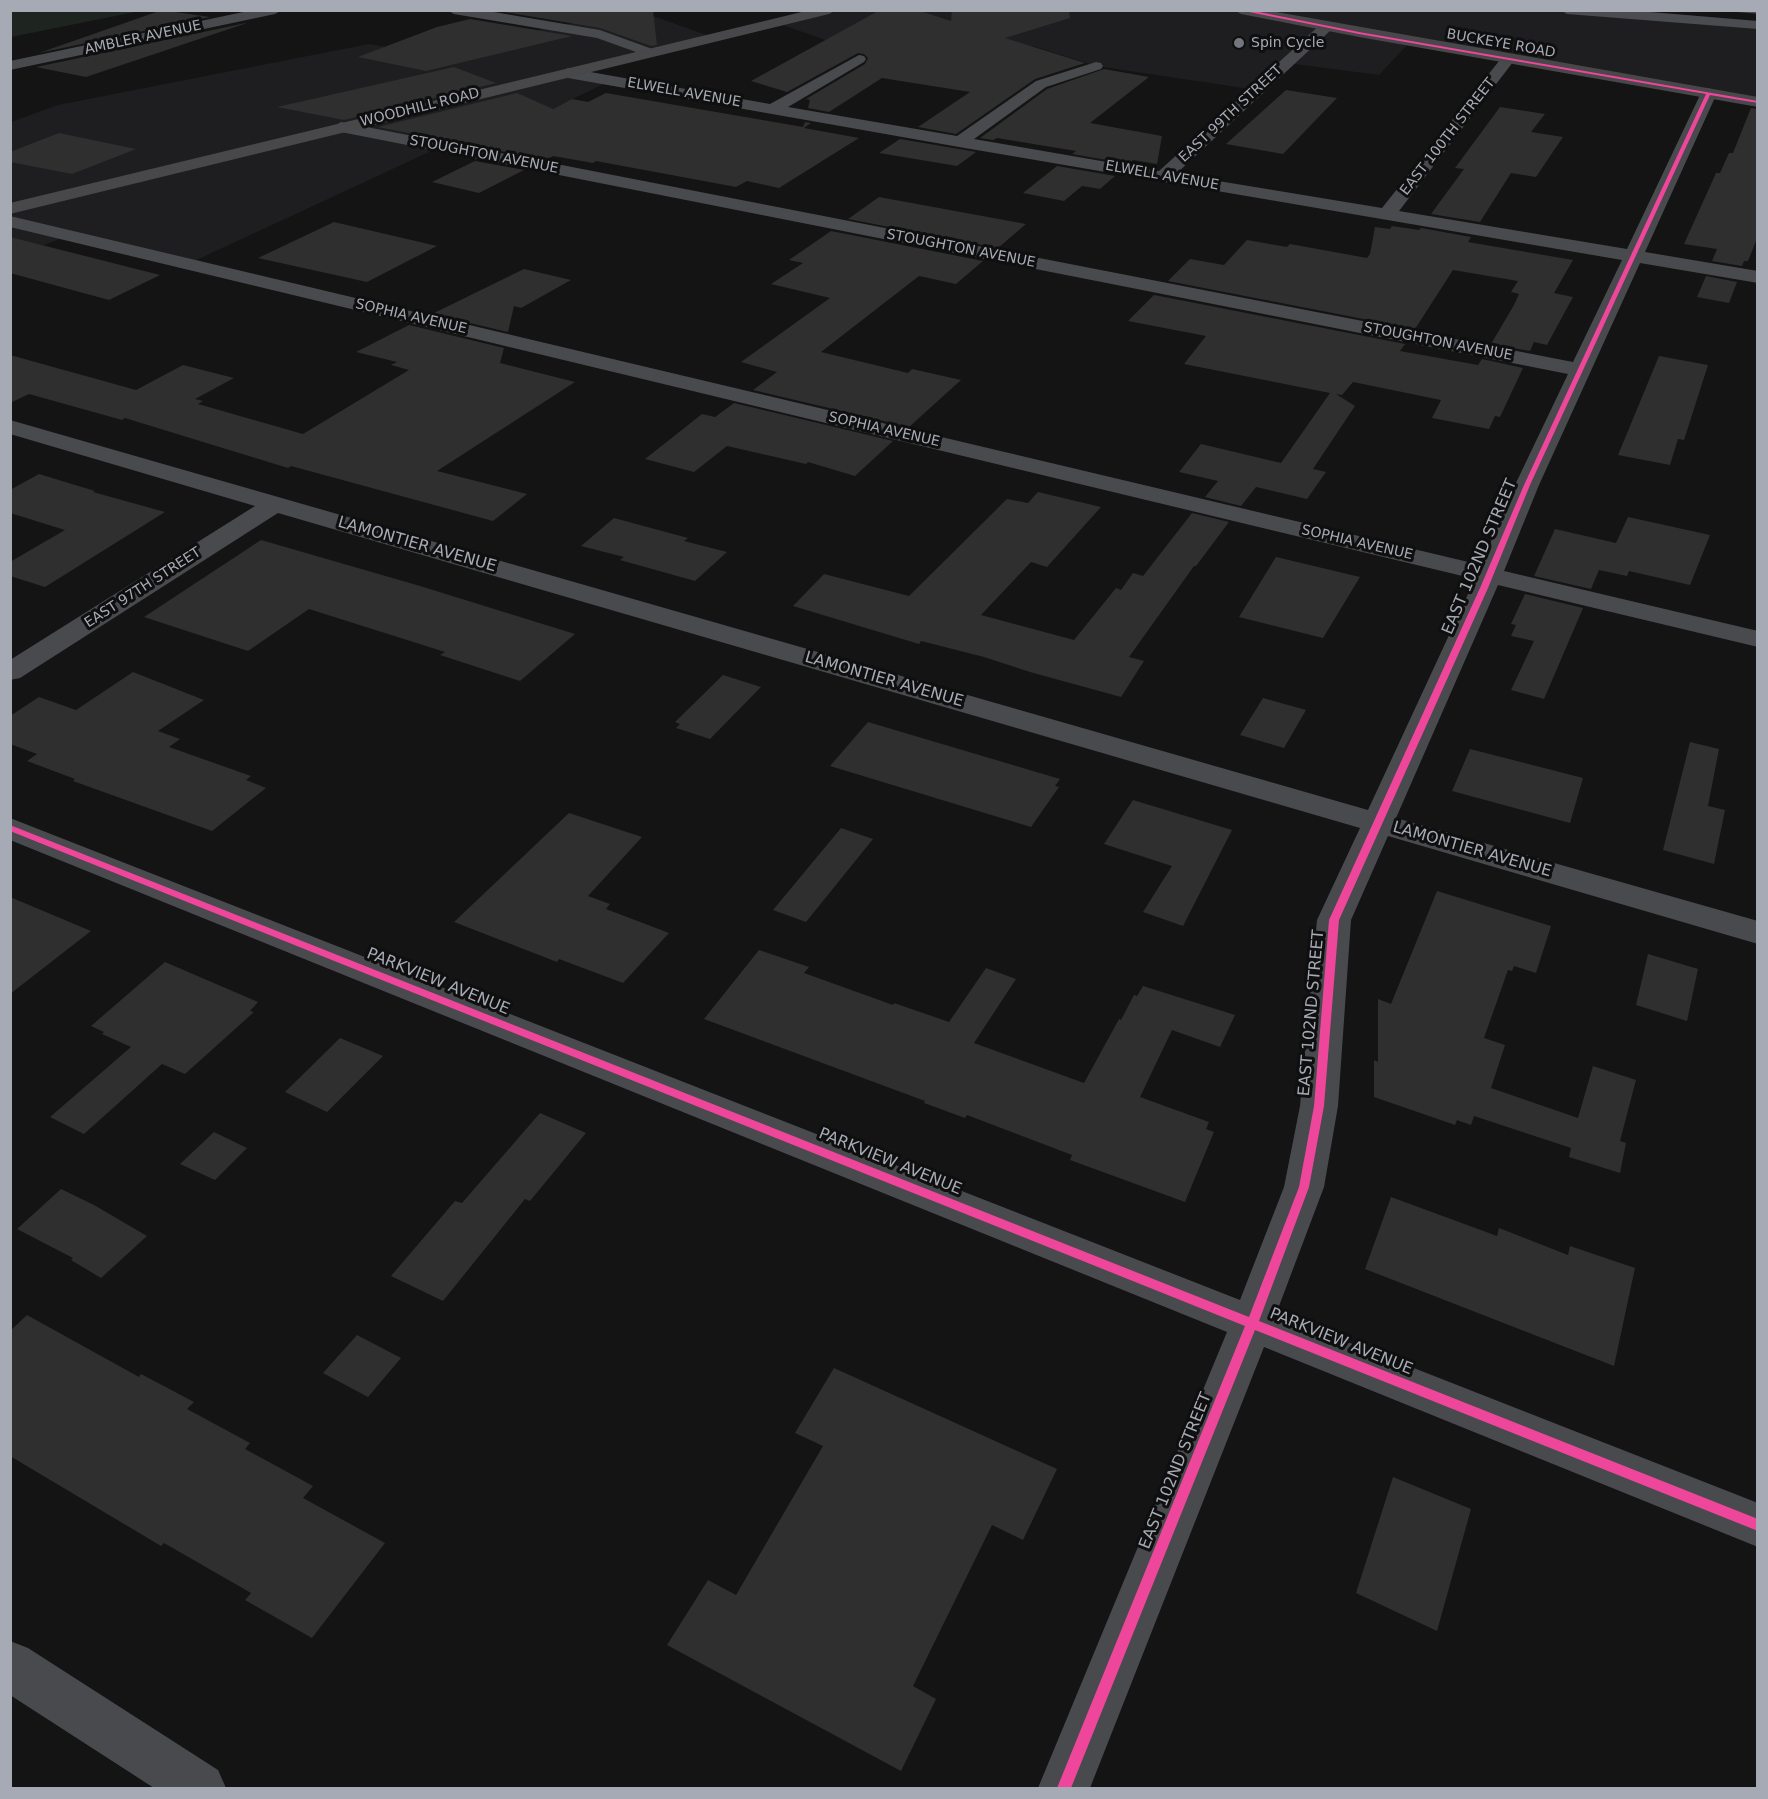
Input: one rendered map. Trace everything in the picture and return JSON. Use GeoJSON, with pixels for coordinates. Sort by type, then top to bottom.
{"type":"FeatureCollection","features":[{"type":"Feature","properties":{"kind":"main road","name":"WOODHILL ROAD"},"geometry":{"type":"LineString","coordinates":[[10,209],[829,10]]}},
{"type":"Feature","properties":{"kind":"main road","name":"BUCKEYE ROAD"},"geometry":{"type":"LineString","coordinates":[[1241,10],[1326,27],[1758,102]]}},
{"type":"Feature","properties":{"kind":"main road"},"geometry":{"type":"LineString","coordinates":[[1567,10],[1758,25]]}},
{"type":"Feature","properties":{"kind":"street","name":"AMBLER AVENUE"},"geometry":{"type":"LineString","coordinates":[[10,66],[274,10]]}},
{"type":"Feature","properties":{"kind":"street"},"geometry":{"type":"LineString","coordinates":[[454,10],[600,34],[650,53]]}},
{"type":"Feature","properties":{"kind":"street","name":"EAST 99TH STREET"},"geometry":{"type":"LineString","coordinates":[[1163,177],[1326,27]]}},
{"type":"Feature","properties":{"kind":"street"},"geometry":{"type":"LineString","coordinates":[[772,109],[859,59]]}},
{"type":"Feature","properties":{"kind":"street","name":"EAST 100TH STREET"},"geometry":{"type":"LineString","coordinates":[[1387,214],[1508,59]]}},
{"type":"Feature","properties":{"kind":"street"},"geometry":{"type":"LineString","coordinates":[[959,142],[1041,84],[1096,66]]}},
{"type":"Feature","properties":{"kind":"street","name":"ELWELL AVENUE"},"geometry":{"type":"LineString","coordinates":[[568,73],[1163,177],[1758,277]]}},
{"type":"Feature","properties":{"kind":"street","name":"EAST 102ND STREET"},"geometry":{"type":"LineString","coordinates":[[1064,1788],[1252,1323],[1304,1187],[1319,1106],[1334,920],[1380,823],[1527,485],[1709,93]]}},
{"type":"Feature","properties":{"kind":"street","name":"STOUGHTON AVENUE"},"geometry":{"type":"LineString","coordinates":[[341,127],[1581,370]]}},
{"type":"Feature","properties":{"kind":"street","name":"SOPHIA AVENUE"},"geometry":{"type":"LineString","coordinates":[[10,220],[1758,639]]}},
{"type":"Feature","properties":{"kind":"street","name":"LAMONTIER AVENUE"},"geometry":{"type":"LineString","coordinates":[[10,427],[1758,933]]}},
{"type":"Feature","properties":{"kind":"street","name":"EAST 97TH STREET"},"geometry":{"type":"LineString","coordinates":[[10,672],[275,504]]}},
{"type":"Feature","properties":{"kind":"street","name":"PARKVIEW AVENUE"},"geometry":{"type":"LineString","coordinates":[[10,828],[1758,1525]]}},
{"type":"Feature","properties":{"kind":"street"},"geometry":{"type":"LineString","coordinates":[[10,1666],[200,1788]]}},
{"type":"Feature","properties":{"kind":"shaded area"},"geometry":{"type":"Polygon","coordinates":[[[11,10],[140,10],[140,11],[11,37],[11,10]]]}},
{"type":"Feature","properties":{"kind":"shaded area"},"geometry":{"type":"Polygon","coordinates":[[[829,10],[1567,10],[1757,25],[1757,102],[1410,42],[1379,75],[1287,63],[1257,90],[1096,66],[1033,46],[927,76],[777,23],[829,10]]]}},
{"type":"Feature","properties":{"kind":"shaded area"},"geometry":{"type":"Polygon","coordinates":[[[639,11],[715,38],[570,72],[612,80],[465,151],[440,147],[190,263],[69,235],[11,259],[11,122],[58,105],[369,44],[422,53],[639,11]]]}},
{"type":"Feature","properties":{"kind":"building"},"geometry":{"type":"Polygon","coordinates":[[[162,10],[210,17],[39,53],[162,10]]]}},
{"type":"Feature","properties":{"kind":"building"},"geometry":{"type":"Polygon","coordinates":[[[509,10],[653,10],[657,45],[651,46],[600,28],[504,12],[509,10]]]}},
{"type":"Feature","properties":{"kind":"building"},"geometry":{"type":"Polygon","coordinates":[[[880,10],[917,10],[951,21],[952,10],[1069,10],[1070,18],[1005,38],[1085,63],[1035,79],[956,134],[918,127],[970,92],[882,78],[829,112],[808,108],[810,100],[806,99],[865,64],[868,58],[864,54],[858,53],[787,92],[751,81],[880,10]]]}},
{"type":"Feature","properties":{"kind":"building"},"geometry":{"type":"Polygon","coordinates":[[[470,19],[572,36],[426,71],[358,57],[437,27],[470,19]]]}},
{"type":"Feature","properties":{"kind":"building"},"geometry":{"type":"Polygon","coordinates":[[[247,23],[86,77],[36,67],[247,23]]]}},
{"type":"Feature","properties":{"kind":"building"},"geometry":{"type":"Polygon","coordinates":[[[454,67],[496,83],[344,120],[277,107],[454,67]]]}},
{"type":"Feature","properties":{"kind":"building"},"geometry":{"type":"Polygon","coordinates":[[[1104,69],[1149,77],[1090,123],[1162,136],[1157,164],[1133,160],[1130,164],[1072,154],[1076,151],[997,138],[993,140],[980,138],[1047,89],[1104,69]]]}},
{"type":"Feature","properties":{"kind":"building"},"geometry":{"type":"Polygon","coordinates":[[[1286,90],[1337,98],[1283,154],[1226,144],[1286,90]]]}},
{"type":"Feature","properties":{"kind":"building"},"geometry":{"type":"Polygon","coordinates":[[[517,93],[553,109],[572,99],[588,102],[606,93],[803,127],[805,122],[811,123],[804,128],[859,138],[779,188],[747,181],[736,187],[596,161],[593,163],[553,156],[546,160],[378,127],[517,93]]]}},
{"type":"Feature","properties":{"kind":"building"},"geometry":{"type":"Polygon","coordinates":[[[1500,107],[1545,114],[1531,132],[1563,137],[1536,177],[1511,173],[1480,222],[1431,214],[1464,169],[1455,168],[1500,107]]]}},
{"type":"Feature","properties":{"kind":"building"},"geometry":{"type":"Polygon","coordinates":[[[1751,108],[1758,109],[1758,236],[1748,261],[1744,261],[1742,266],[1712,261],[1717,249],[1684,244],[1716,173],[1720,173],[1729,153],[1733,153],[1751,108]]]}},
{"type":"Feature","properties":{"kind":"building"},"geometry":{"type":"Polygon","coordinates":[[[59,133],[136,149],[72,174],[10,162],[10,152],[59,133]]]}},
{"type":"Feature","properties":{"kind":"building"},"geometry":{"type":"Polygon","coordinates":[[[900,139],[976,152],[957,166],[879,153],[900,139]]]}},
{"type":"Feature","properties":{"kind":"building"},"geometry":{"type":"Polygon","coordinates":[[[475,161],[524,170],[479,193],[432,182],[475,161]]]}},
{"type":"Feature","properties":{"kind":"building"},"geometry":{"type":"Polygon","coordinates":[[[1057,166],[1115,176],[1100,189],[1082,186],[1064,201],[1023,193],[1057,166]]]}},
{"type":"Feature","properties":{"kind":"building"},"geometry":{"type":"Polygon","coordinates":[[[879,197],[1026,224],[998,248],[848,219],[879,197]]]}},
{"type":"Feature","properties":{"kind":"building"},"geometry":{"type":"Polygon","coordinates":[[[334,222],[437,246],[367,282],[258,258],[334,222]]]}},
{"type":"Feature","properties":{"kind":"building"},"geometry":{"type":"Polygon","coordinates":[[[1392,226],[1419,230],[1421,228],[1471,237],[1468,242],[1573,260],[1554,293],[1573,297],[1547,345],[1534,342],[1530,351],[1491,344],[1519,294],[1511,292],[1518,281],[1453,270],[1415,329],[1168,281],[1190,259],[1224,265],[1247,240],[1287,247],[1290,244],[1367,258],[1370,254],[1375,227],[1390,229],[1392,226]]]}},
{"type":"Feature","properties":{"kind":"building"},"geometry":{"type":"Polygon","coordinates":[[[831,231],[983,261],[956,284],[919,276],[821,352],[908,373],[912,369],[961,380],[909,427],[753,390],[777,372],[741,362],[830,298],[771,284],[803,263],[789,260],[831,231]]]}},
{"type":"Feature","properties":{"kind":"building"},"geometry":{"type":"Polygon","coordinates":[[[10,237],[160,275],[109,300],[10,273],[10,237]]]}},
{"type":"Feature","properties":{"kind":"building"},"geometry":{"type":"Polygon","coordinates":[[[524,269],[571,280],[521,308],[514,306],[508,332],[432,314],[524,269]]]}},
{"type":"Feature","properties":{"kind":"building"},"geometry":{"type":"Polygon","coordinates":[[[1706,276],[1737,282],[1729,303],[1697,297],[1706,276]]]}},
{"type":"Feature","properties":{"kind":"building"},"geometry":{"type":"Polygon","coordinates":[[[1154,295],[1405,344],[1400,351],[1478,365],[1482,359],[1523,368],[1500,417],[1495,416],[1489,429],[1432,418],[1441,400],[1353,382],[1342,395],[1336,394],[1355,406],[1313,469],[1326,472],[1307,499],[1256,487],[1241,506],[1205,497],[1218,481],[1179,472],[1201,444],[1281,463],[1330,393],[1184,364],[1206,336],[1128,321],[1154,295]]]}},
{"type":"Feature","properties":{"kind":"building"},"geometry":{"type":"Polygon","coordinates":[[[409,325],[504,348],[500,363],[575,382],[437,471],[527,494],[493,521],[291,466],[288,468],[125,418],[122,420],[29,394],[10,403],[10,355],[136,390],[183,365],[234,378],[195,399],[203,401],[198,404],[303,434],[409,370],[391,365],[397,362],[356,352],[409,325]]]}},
{"type":"Feature","properties":{"kind":"building"},"geometry":{"type":"Polygon","coordinates":[[[1659,356],[1708,365],[1684,440],[1678,439],[1670,465],[1618,455],[1659,356]]]}},
{"type":"Feature","properties":{"kind":"building"},"geometry":{"type":"Polygon","coordinates":[[[734,403],[893,441],[855,476],[808,462],[806,464],[727,446],[694,472],[645,459],[702,414],[715,417],[734,403]]]}},
{"type":"Feature","properties":{"kind":"building"},"geometry":{"type":"Polygon","coordinates":[[[39,474],[165,512],[45,587],[10,576],[10,562],[65,530],[10,513],[10,490],[39,474]]]}},
{"type":"Feature","properties":{"kind":"building"},"geometry":{"type":"Polygon","coordinates":[[[1038,492],[1101,507],[1047,567],[1031,562],[981,615],[1074,640],[1116,588],[1121,590],[1133,573],[1143,576],[1192,513],[1229,522],[1194,566],[1129,657],[1144,661],[1121,697],[984,657],[921,641],[919,644],[793,606],[824,574],[909,596],[1007,499],[1028,503],[1038,492]]]}},
{"type":"Feature","properties":{"kind":"building"},"geometry":{"type":"Polygon","coordinates":[[[1628,517],[1710,535],[1690,585],[1629,571],[1627,576],[1599,570],[1591,589],[1534,576],[1555,529],[1616,543],[1628,517]]]}},
{"type":"Feature","properties":{"kind":"building"},"geometry":{"type":"Polygon","coordinates":[[[614,518],[688,538],[684,541],[727,552],[695,581],[620,560],[624,557],[581,546],[614,518]]]}},
{"type":"Feature","properties":{"kind":"building"},"geometry":{"type":"Polygon","coordinates":[[[261,540],[575,634],[520,681],[440,655],[445,652],[309,609],[248,651],[144,617],[261,540]]]}},
{"type":"Feature","properties":{"kind":"building"},"geometry":{"type":"Polygon","coordinates":[[[1276,557],[1360,577],[1323,638],[1239,617],[1276,557]]]}},
{"type":"Feature","properties":{"kind":"building"},"geometry":{"type":"Polygon","coordinates":[[[1525,594],[1583,608],[1544,699],[1511,690],[1534,641],[1511,636],[1516,625],[1511,624],[1525,594]]]}},
{"type":"Feature","properties":{"kind":"building"},"geometry":{"type":"Polygon","coordinates":[[[133,672],[204,700],[158,731],[180,739],[169,747],[251,776],[246,780],[266,788],[212,831],[73,781],[75,779],[27,761],[37,754],[10,744],[10,716],[39,697],[76,710],[133,672]]]}},
{"type":"Feature","properties":{"kind":"building"},"geometry":{"type":"Polygon","coordinates":[[[723,675],[761,687],[710,739],[676,728],[680,724],[675,722],[723,675]]]}},
{"type":"Feature","properties":{"kind":"building"},"geometry":{"type":"Polygon","coordinates":[[[1263,698],[1306,710],[1284,748],[1240,735],[1263,698]]]}},
{"type":"Feature","properties":{"kind":"building"},"geometry":{"type":"Polygon","coordinates":[[[868,722],[1060,779],[1055,786],[1059,787],[1031,827],[830,766],[868,722]]]}},
{"type":"Feature","properties":{"kind":"building"},"geometry":{"type":"Polygon","coordinates":[[[1690,742],[1719,749],[1708,806],[1725,810],[1714,864],[1663,850],[1690,742]]]}},
{"type":"Feature","properties":{"kind":"building"},"geometry":{"type":"Polygon","coordinates":[[[1470,749],[1583,778],[1570,823],[1452,791],[1470,749]]]}},
{"type":"Feature","properties":{"kind":"building"},"geometry":{"type":"Polygon","coordinates":[[[1133,800],[1232,830],[1183,926],[1143,912],[1172,866],[1104,844],[1133,800]]]}},
{"type":"Feature","properties":{"kind":"building"},"geometry":{"type":"Polygon","coordinates":[[[569,813],[642,837],[588,896],[610,904],[606,909],[669,933],[623,983],[559,959],[557,962],[454,922],[569,813]]]}},
{"type":"Feature","properties":{"kind":"building"},"geometry":{"type":"Polygon","coordinates":[[[841,828],[873,839],[806,922],[773,910],[841,828]]]}},
{"type":"Feature","properties":{"kind":"building"},"geometry":{"type":"Polygon","coordinates":[[[1437,891],[1551,926],[1536,973],[1514,966],[1512,971],[1508,970],[1484,1038],[1505,1045],[1491,1088],[1578,1118],[1593,1066],[1636,1080],[1620,1141],[1626,1143],[1620,1173],[1569,1157],[1571,1148],[1474,1116],[1471,1125],[1457,1120],[1455,1125],[1374,1097],[1374,1060],[1378,1062],[1378,999],[1391,1004],[1437,891]]]}},
{"type":"Feature","properties":{"kind":"building"},"geometry":{"type":"Polygon","coordinates":[[[10,897],[91,931],[10,994],[10,897]]]}},
{"type":"Feature","properties":{"kind":"building"},"geometry":{"type":"Polygon","coordinates":[[[759,950],[809,967],[804,973],[893,1005],[894,1003],[949,1022],[986,968],[1016,979],[974,1043],[1084,1083],[1119,1019],[1121,1020],[1134,995],[1137,996],[1143,986],[1235,1015],[1220,1047],[1172,1030],[1140,1097],[1209,1122],[1206,1129],[1214,1132],[1185,1202],[1070,1160],[1072,1155],[967,1115],[965,1118],[704,1019],[759,950]]]}},
{"type":"Feature","properties":{"kind":"building"},"geometry":{"type":"Polygon","coordinates":[[[1648,954],[1698,969],[1687,1021],[1636,1005],[1648,954]]]}},
{"type":"Feature","properties":{"kind":"building"},"geometry":{"type":"Polygon","coordinates":[[[165,962],[258,1002],[250,1011],[254,1012],[185,1074],[162,1064],[84,1134],[50,1117],[131,1047],[102,1034],[104,1032],[91,1026],[165,962]]]}},
{"type":"Feature","properties":{"kind":"building"},"geometry":{"type":"Polygon","coordinates":[[[340,1038],[383,1056],[327,1112],[285,1092],[340,1038]]]}},
{"type":"Feature","properties":{"kind":"building"},"geometry":{"type":"Polygon","coordinates":[[[540,1113],[586,1133],[530,1201],[525,1199],[443,1301],[391,1276],[455,1201],[462,1203],[540,1113]]]}},
{"type":"Feature","properties":{"kind":"building"},"geometry":{"type":"Polygon","coordinates":[[[214,1132],[247,1148],[215,1180],[180,1164],[214,1132]]]}},
{"type":"Feature","properties":{"kind":"building"},"geometry":{"type":"Polygon","coordinates":[[[61,1189],[147,1236],[101,1278],[71,1260],[73,1258],[17,1229],[61,1189]]]}},
{"type":"Feature","properties":{"kind":"building"},"geometry":{"type":"Polygon","coordinates":[[[1391,1197],[1497,1236],[1499,1228],[1568,1255],[1570,1246],[1635,1268],[1614,1366],[1365,1269],[1391,1197]]]}},
{"type":"Feature","properties":{"kind":"building"},"geometry":{"type":"Polygon","coordinates":[[[27,1315],[139,1377],[141,1374],[194,1402],[187,1409],[250,1443],[245,1449],[313,1486],[303,1498],[385,1543],[312,1638],[245,1600],[251,1593],[164,1543],[161,1546],[10,1456],[10,1331],[27,1315]]]}},
{"type":"Feature","properties":{"kind":"building"},"geometry":{"type":"Polygon","coordinates":[[[357,1335],[401,1358],[368,1397],[323,1373],[357,1335]]]}},
{"type":"Feature","properties":{"kind":"building"},"geometry":{"type":"Polygon","coordinates":[[[834,1368],[1057,1469],[1023,1540],[992,1525],[913,1686],[936,1699],[901,1771],[667,1645],[708,1580],[736,1595],[823,1446],[795,1433],[834,1368]]]}},
{"type":"Feature","properties":{"kind":"building"},"geometry":{"type":"Polygon","coordinates":[[[1393,1477],[1471,1509],[1437,1631],[1356,1593],[1393,1477]]]}},
{"type":"Feature","properties":{"kind":"tram line"},"geometry":{"type":"LineString","coordinates":[[1723,10],[1758,13]]}},
{"type":"Feature","properties":{"kind":"cycle path"},"geometry":{"type":"LineString","coordinates":[[1241,10],[1359,33],[1758,102]]}},
{"type":"Feature","properties":{"kind":"cycle path"},"geometry":{"type":"LineString","coordinates":[[1064,1788],[1252,1323],[1304,1187],[1319,1106],[1334,920],[1484,588],[1527,485],[1709,93]]}},
{"type":"Feature","properties":{"kind":"cycle path"},"geometry":{"type":"LineString","coordinates":[[10,828],[1758,1525]]}},
{"type":"Feature","properties":{"kind":"place","name":"Spin Cycle"},"geometry":{"type":"Point","coordinates":[1239,43]}}]}
